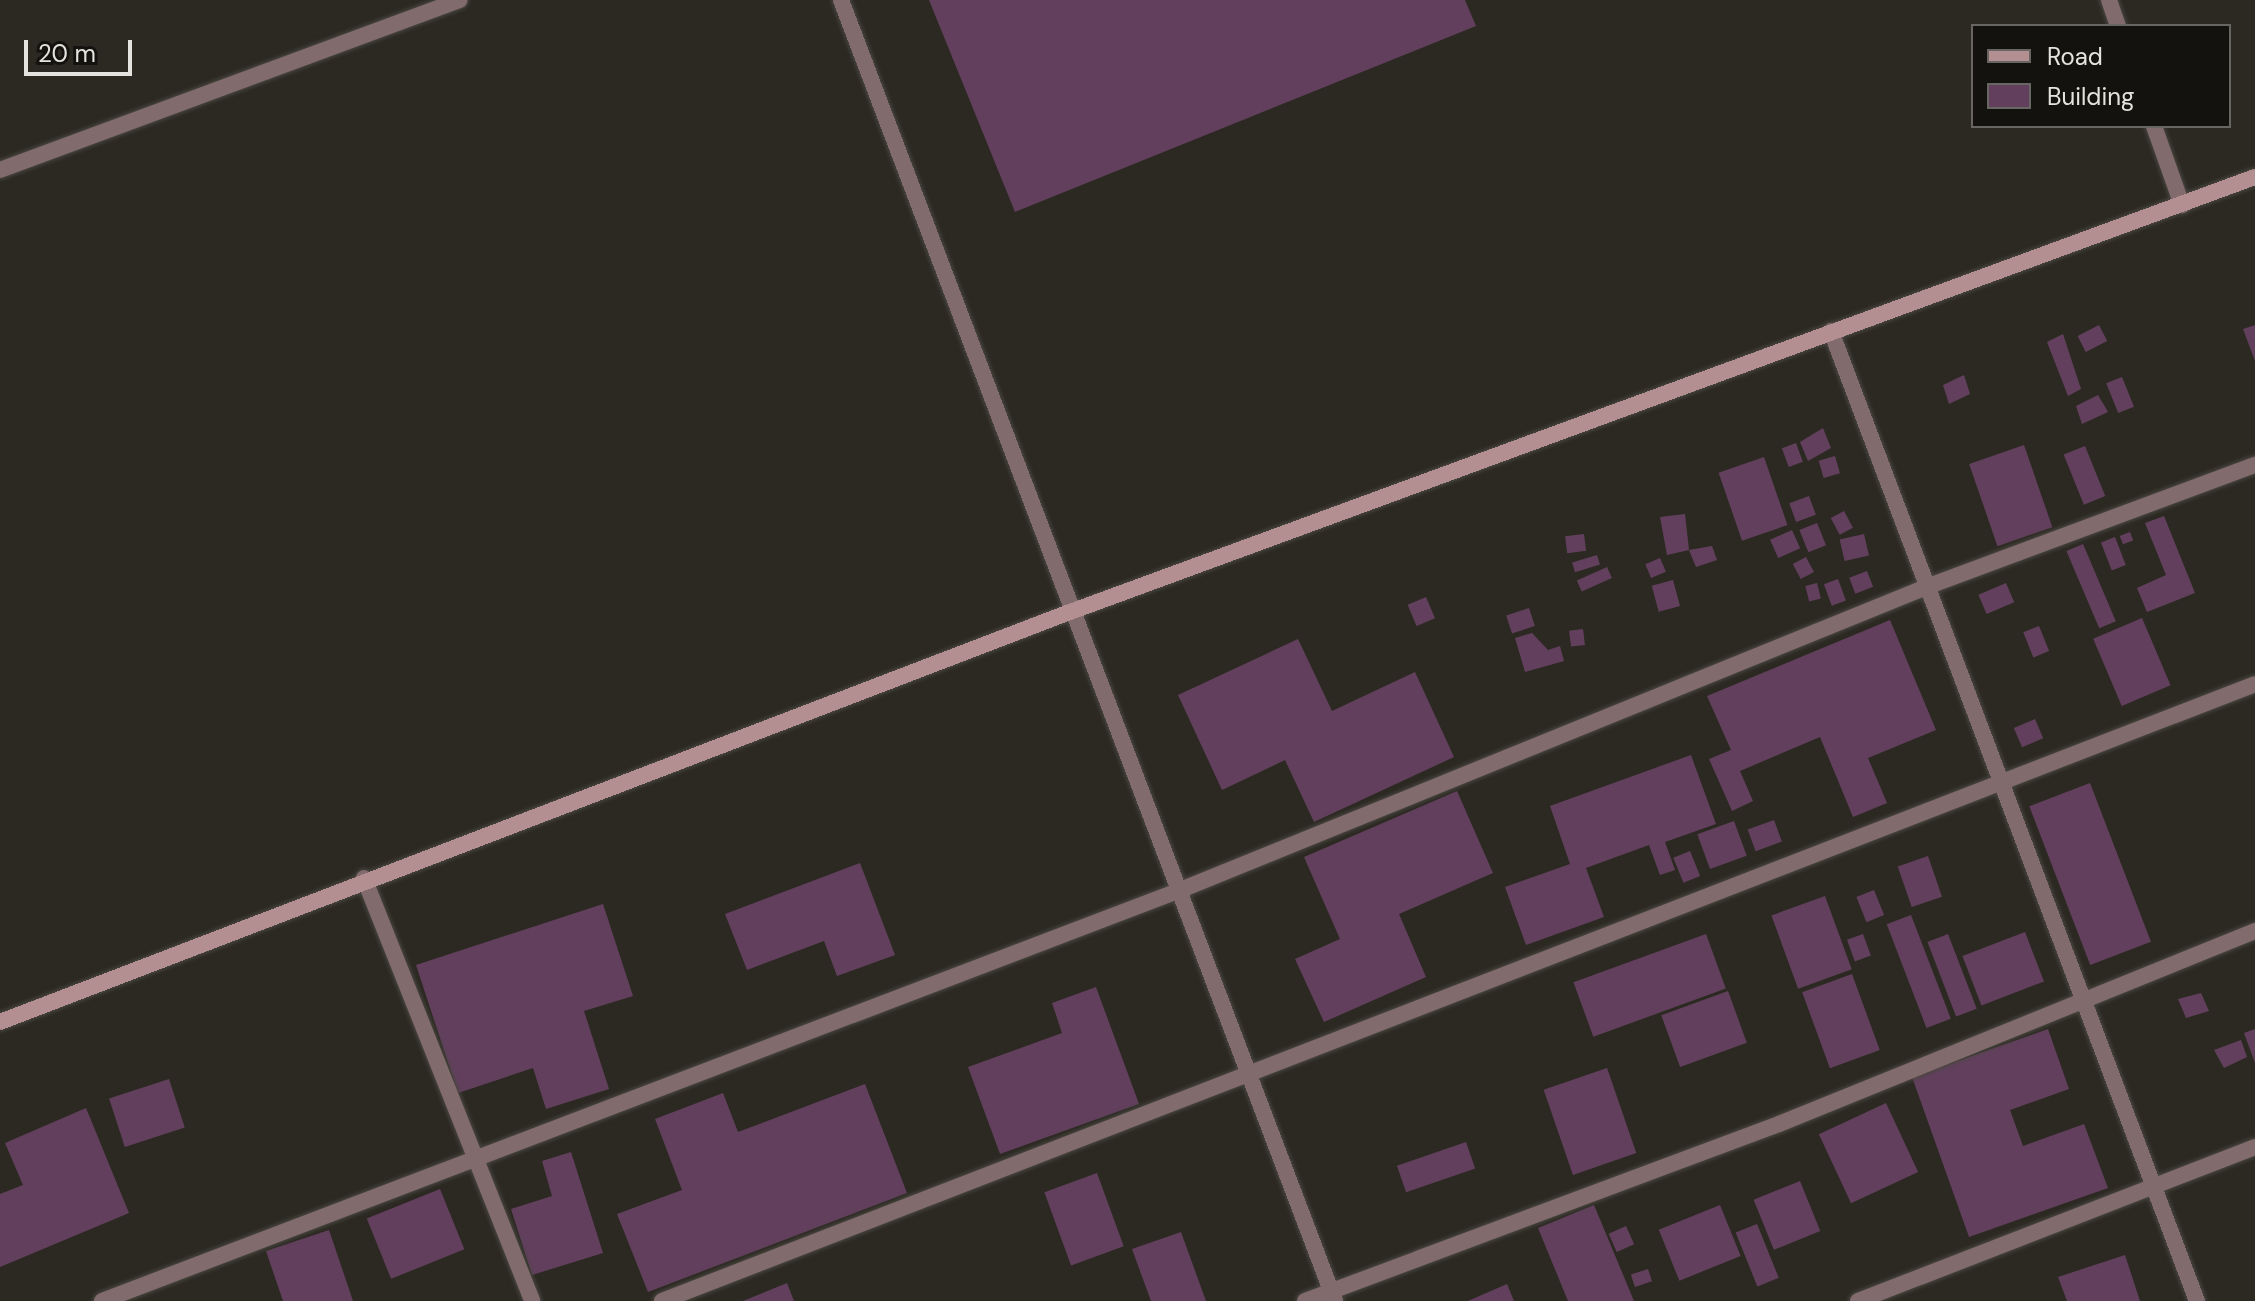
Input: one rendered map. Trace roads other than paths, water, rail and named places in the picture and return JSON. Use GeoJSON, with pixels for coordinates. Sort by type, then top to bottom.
{"type":"FeatureCollection","features":[{"type":"Feature","properties":{"kind":"street"},"geometry":{"type":"LineString","coordinates":[[0,170],[460,0]]}},
{"type":"Feature","properties":{"kind":"street"},"geometry":{"type":"LineString","coordinates":[[841,0],[1070,612],[1333,1296]]}},
{"type":"Feature","properties":{"kind":"street"},"geometry":{"type":"LineString","coordinates":[[2109,0],[2117,24]]}},
{"type":"Feature","properties":{"kind":"street"},"geometry":{"type":"LineString","coordinates":[[2155,128],[2182,205]]}},
{"type":"Feature","properties":{"kind":"street"},"geometry":{"type":"LineString","coordinates":[[0,1022],[364,878],[1070,612],[2255,177]]}},
{"type":"Feature","properties":{"kind":"street"},"geometry":{"type":"LineString","coordinates":[[1831,331],[2197,1301]]}},
{"type":"Feature","properties":{"kind":"street"},"geometry":{"type":"LineString","coordinates":[[102,1301],[1178,891],[1929,586],[2255,465]]}},
{"type":"Feature","properties":{"kind":"street"},"geometry":{"type":"LineString","coordinates":[[662,1301],[2255,684]]}},
{"type":"Feature","properties":{"kind":"street"},"geometry":{"type":"LineString","coordinates":[[364,878],[532,1301]]}},
{"type":"Feature","properties":{"kind":"street"},"geometry":{"type":"LineString","coordinates":[[1305,1301],[1333,1296],[1779,1124],[2255,931]]}},
{"type":"Feature","properties":{"kind":"street"},"geometry":{"type":"LineString","coordinates":[[1858,1301],[2255,1147]]}}]}
